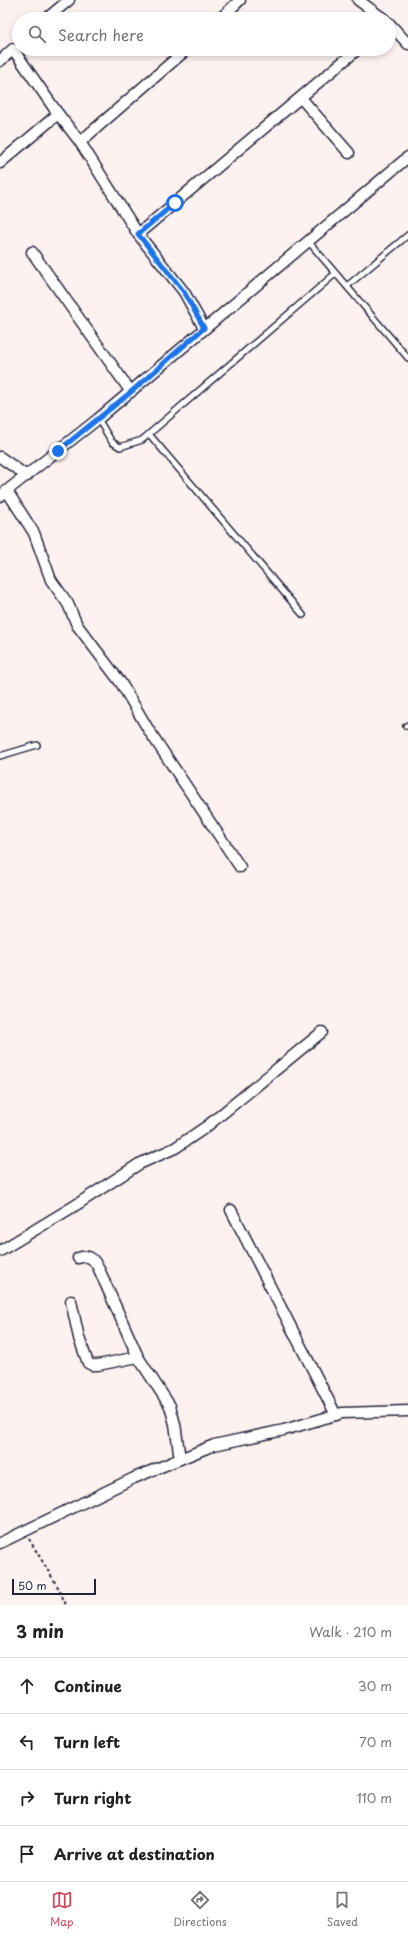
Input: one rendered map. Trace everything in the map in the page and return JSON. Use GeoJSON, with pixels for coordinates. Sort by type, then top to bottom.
{"type":"FeatureCollection","features":[{"type":"Feature","properties":{"kind":"street"},"geometry":{"type":"LineString","coordinates":[[54,12],[69,0]]}},
{"type":"Feature","properties":{"kind":"street"},"geometry":{"type":"LineString","coordinates":[[227,12],[240,0]]}},
{"type":"Feature","properties":{"kind":"street"},"geometry":{"type":"LineString","coordinates":[[358,0],[374,12]]}},
{"type":"Feature","properties":{"kind":"street"},"geometry":{"type":"LineString","coordinates":[[396,31],[408,44]]}},
{"type":"Feature","properties":{"kind":"street"},"geometry":{"type":"LineString","coordinates":[[0,61],[12,50]]}},
{"type":"Feature","properties":{"kind":"street"},"geometry":{"type":"LineString","coordinates":[[22,56],[58,114],[80,142],[138,234],[184,292],[204,328]]}},
{"type":"Feature","properties":{"kind":"street"},"geometry":{"type":"LineString","coordinates":[[80,142],[179,56]]}},
{"type":"Feature","properties":{"kind":"street"},"geometry":{"type":"LineString","coordinates":[[138,234],[350,56]]}},
{"type":"Feature","properties":{"kind":"street"},"geometry":{"type":"LineString","coordinates":[[301,98],[349,153]]}},
{"type":"Feature","properties":{"kind":"street"},"geometry":{"type":"LineString","coordinates":[[0,163],[58,114]]}},
{"type":"Feature","properties":{"kind":"street"},"geometry":{"type":"LineString","coordinates":[[240,867],[148,729],[121,683],[77,626],[68,604],[51,580],[34,533],[3,494],[131,392],[204,328],[408,157]]}},
{"type":"Feature","properties":{"kind":"street"},"geometry":{"type":"LineString","coordinates":[[32,252],[131,392]]}},
{"type":"Feature","properties":{"kind":"street"},"geometry":{"type":"LineString","coordinates":[[0,457],[27,476]]}},
{"type":"Feature","properties":{"kind":"street"},"geometry":{"type":"LineString","coordinates":[[0,1251],[63,1213],[138,1164],[175,1148],[206,1127],[322,1032]]}},
{"type":"Feature","properties":{"kind":"street"},"geometry":{"type":"LineString","coordinates":[[230,1210],[336,1415]]}},
{"type":"Feature","properties":{"kind":"street"},"geometry":{"type":"LineString","coordinates":[[78,1258],[87,1256],[92,1258],[98,1267],[138,1357],[170,1406],[175,1424],[180,1459]]}},
{"type":"Feature","properties":{"kind":"street"},"geometry":{"type":"LineString","coordinates":[[71,1301],[79,1338],[88,1363],[98,1365],[138,1357]]}},
{"type":"Feature","properties":{"kind":"street"},"geometry":{"type":"LineString","coordinates":[[0,1543],[134,1478],[214,1445],[284,1430],[342,1413],[408,1411]]}},
{"type":"Feature","properties":{"kind":"lane"},"geometry":{"type":"LineString","coordinates":[[347,286],[408,235]]}},
{"type":"Feature","properties":{"kind":"lane"},"geometry":{"type":"LineString","coordinates":[[308,241],[408,358]]}},
{"type":"Feature","properties":{"kind":"lane"},"geometry":{"type":"LineString","coordinates":[[98,419],[112,442],[120,447],[142,440],[335,274]]}},
{"type":"Feature","properties":{"kind":"lane"},"geometry":{"type":"LineString","coordinates":[[149,434],[303,615]]}},
{"type":"Feature","properties":{"kind":"lane"},"geometry":{"type":"LineString","coordinates":[[0,756],[37,745]]}},
{"type":"Feature","properties":{"kind":"path"},"geometry":{"type":"LineString","coordinates":[[24,1531],[59,1589],[66,1605]]}},
{"type":"Feature","properties":{"kind":"route"},"geometry":{"type":"LineString","coordinates":[[58,451],[131,392],[204,328],[184,292],[138,234],[175,203]]}}]}
